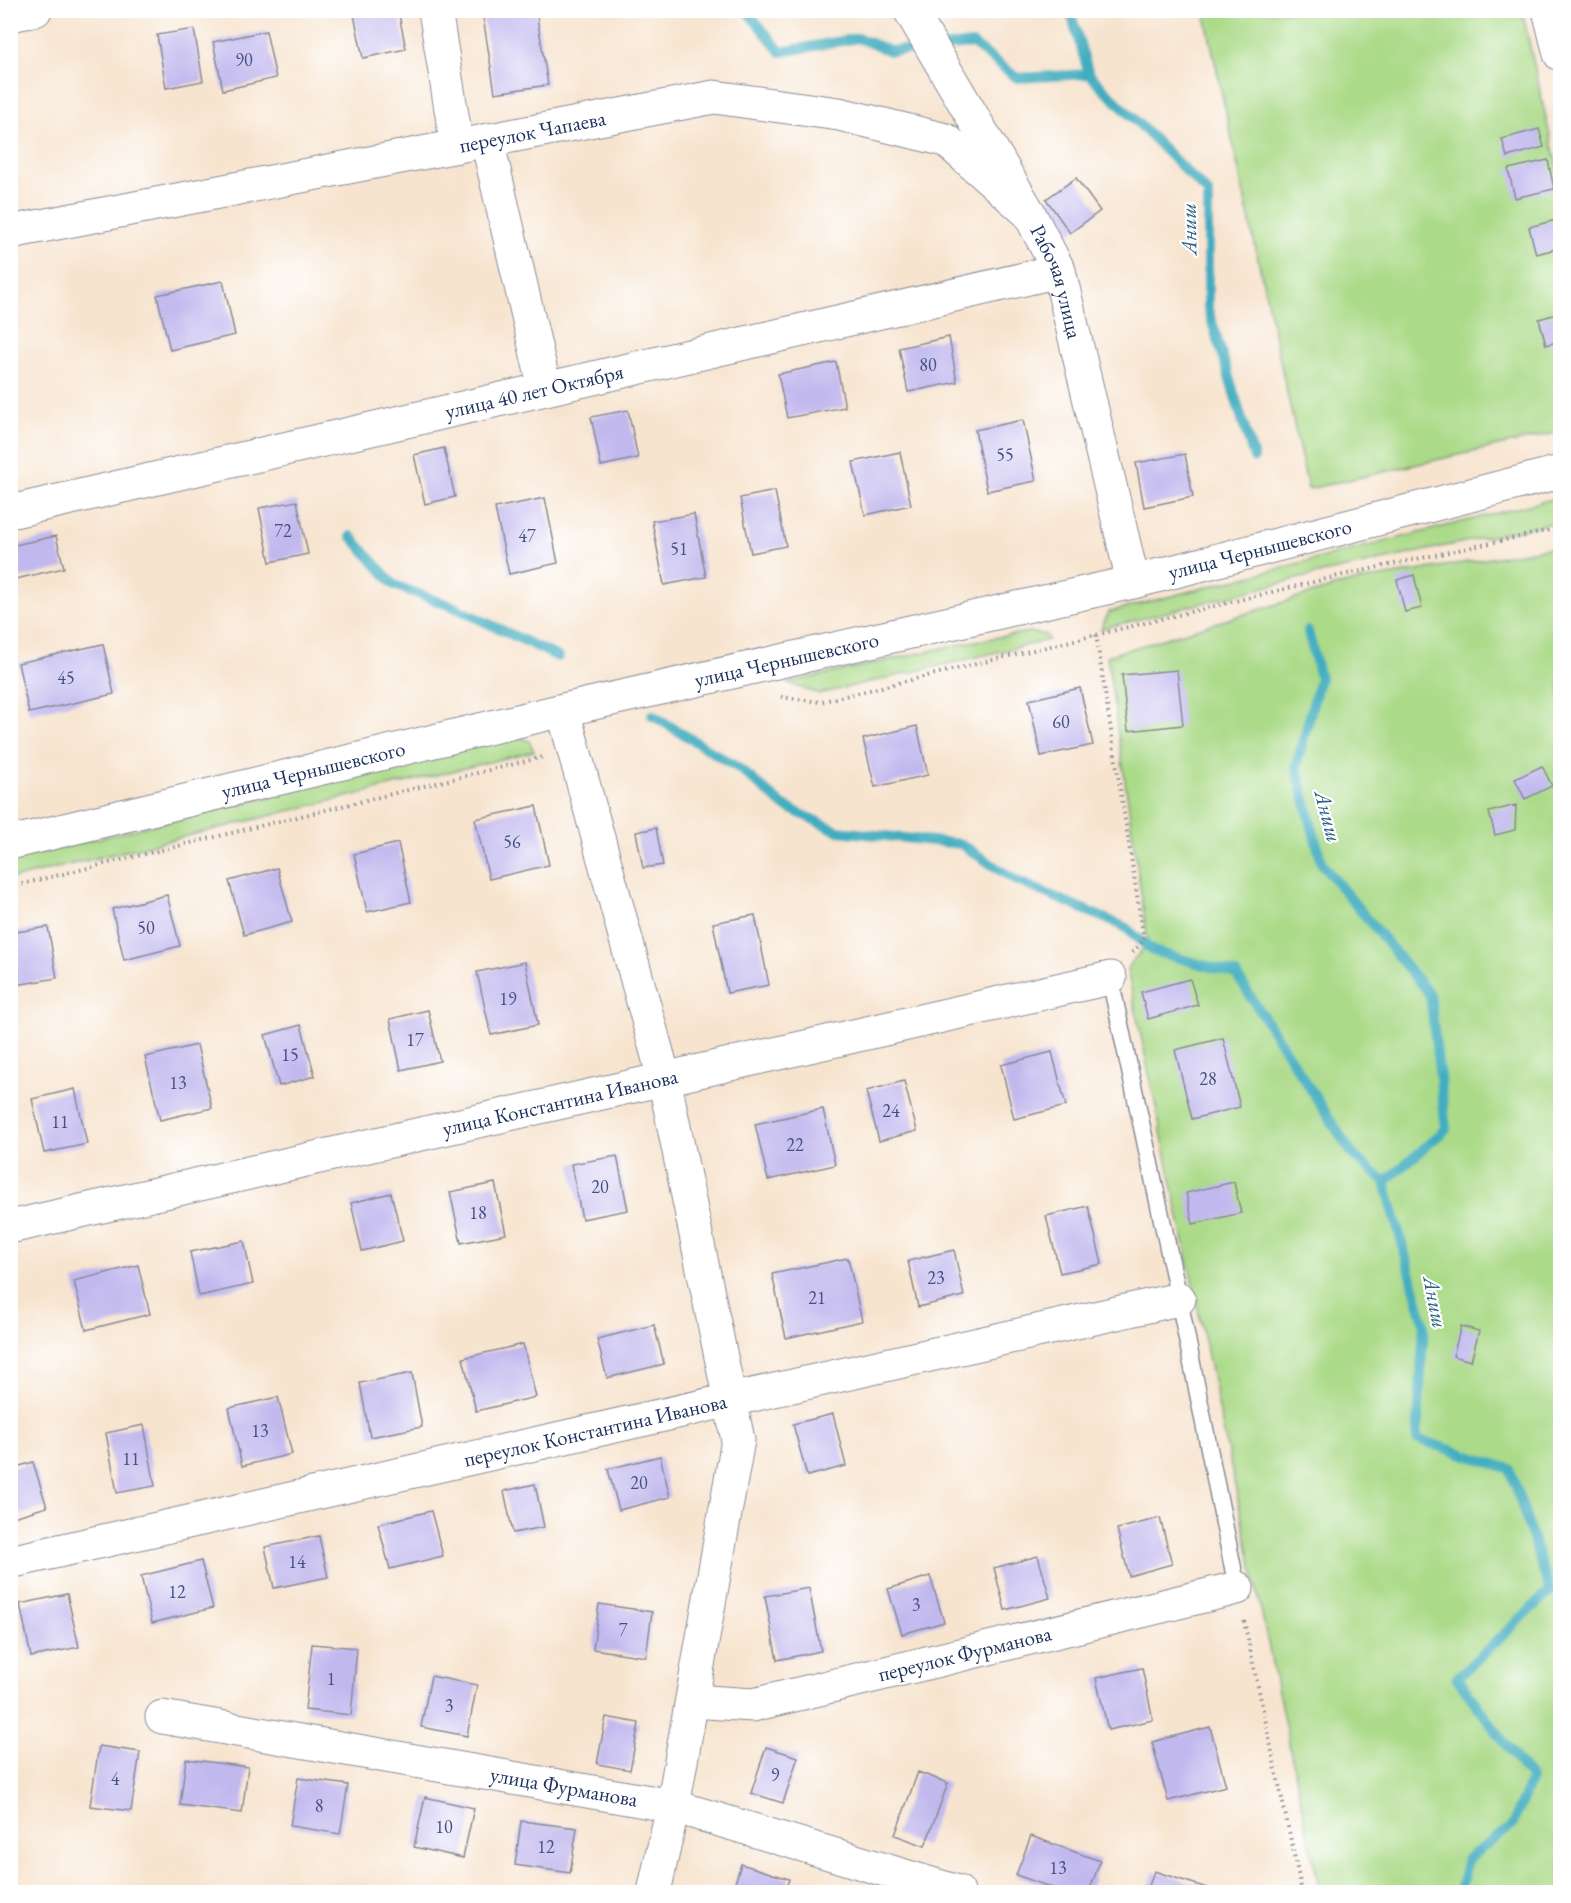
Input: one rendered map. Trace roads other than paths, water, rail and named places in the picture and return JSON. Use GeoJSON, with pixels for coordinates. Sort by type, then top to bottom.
{"type":"FeatureCollection","features":[{"type":"Feature","properties":{"kind":"street"},"geometry":{"type":"LineString","coordinates":[[10,15],[36,10]]}},
{"type":"Feature","properties":{"kind":"street"},"geometry":{"type":"LineString","coordinates":[[435,10],[545,389]]}},
{"type":"Feature","properties":{"kind":"street","name":"Рабочая улица"},"geometry":{"type":"LineString","coordinates":[[910,10],[1029,213],[1059,271],[1133,582]]}},
{"type":"Feature","properties":{"kind":"street"},"geometry":{"type":"LineString","coordinates":[[1550,10],[1560,54]]}},
{"type":"Feature","properties":{"kind":"street","name":"переулок Чапаева"},"geometry":{"type":"LineString","coordinates":[[10,232],[714,97],[839,114],[946,140],[1029,213]]}},
{"type":"Feature","properties":{"kind":"street","name":"улица 40 лет Октября"},"geometry":{"type":"LineString","coordinates":[[10,512],[1059,271]]}},
{"type":"Feature","properties":{"kind":"street","name":"улица Чернышевского"},"geometry":{"type":"LineString","coordinates":[[10,843],[563,710],[1133,582],[1560,472]]}},
{"type":"Feature","properties":{"kind":"street"},"geometry":{"type":"LineString","coordinates":[[563,710],[664,1078],[738,1440],[673,1806],[654,1893]]}},
{"type":"Feature","properties":{"kind":"street","name":"улица Константина Иванова"},"geometry":{"type":"LineString","coordinates":[[10,1227],[1110,978]]}},
{"type":"Feature","properties":{"kind":"street","name":"переулок Константина Иванова"},"geometry":{"type":"LineString","coordinates":[[10,1562],[1179,1299]]}},
{"type":"Feature","properties":{"kind":"street","name":"переулок Фурманова"},"geometry":{"type":"LineString","coordinates":[[692,1701],[753,1705],[1237,1588]]}},
{"type":"Feature","properties":{"kind":"street","name":"улица Фурманова"},"geometry":{"type":"LineString","coordinates":[[162,1717],[673,1806],[958,1893]]}},
{"type":"Feature","properties":{"kind":"lane"},"geometry":{"type":"LineString","coordinates":[[1110,978],[1179,1299],[1237,1588]]}},
{"type":"Feature","properties":{"kind":"waterway"},"geometry":{"type":"LineString","coordinates":[[746,10],[781,52],[858,38],[890,51],[973,44],[1017,78],[1089,74]]}},
{"type":"Feature","properties":{"kind":"waterway","name":"Аниш"},"geometry":{"type":"LineString","coordinates":[[1075,10],[1071,14],[1089,74],[1208,193],[1208,309],[1254,458]]}},
{"type":"Feature","properties":{"kind":"waterway"},"geometry":{"type":"LineString","coordinates":[[351,536],[394,585],[454,607],[558,657]]}},
{"type":"Feature","properties":{"kind":"waterway","name":"Аниш"},"geometry":{"type":"LineString","coordinates":[[1308,631],[1320,678],[1296,767],[1322,864],[1430,995],[1446,1129],[1385,1182],[1424,1323],[1417,1439],[1510,1469],[1550,1591],[1457,1678],[1531,1779],[1512,1826],[1468,1858],[1460,1892]]}},
{"type":"Feature","properties":{"kind":"waterway"},"geometry":{"type":"LineString","coordinates":[[652,715],[740,769],[784,806],[838,831],[961,844],[1015,880],[1125,927],[1153,951],[1236,974],[1353,1155],[1385,1182]]}}]}
